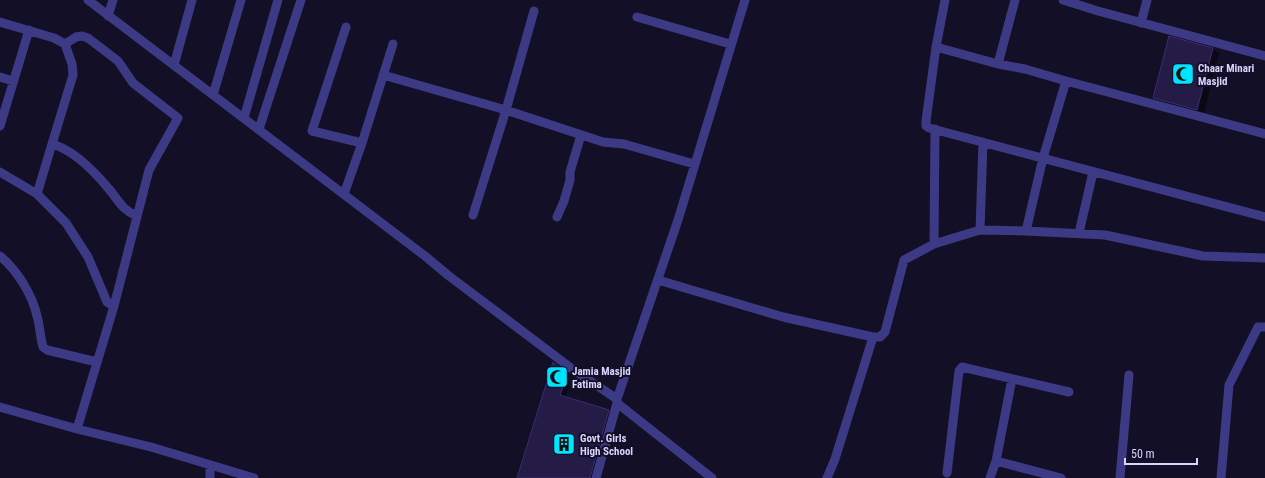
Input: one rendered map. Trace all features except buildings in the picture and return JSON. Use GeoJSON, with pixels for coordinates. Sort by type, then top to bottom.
{"type":"FeatureCollection","features":[{"type":"Feature","properties":{"kind":"street"},"geometry":{"type":"LineString","coordinates":[[88,0],[259,129],[449,276],[617,401],[712,478]]}},
{"type":"Feature","properties":{"kind":"street"},"geometry":{"type":"LineString","coordinates":[[108,16],[113,0]]}},
{"type":"Feature","properties":{"kind":"street"},"geometry":{"type":"LineString","coordinates":[[174,65],[192,0]]}},
{"type":"Feature","properties":{"kind":"street"},"geometry":{"type":"LineString","coordinates":[[213,95],[241,0]]}},
{"type":"Feature","properties":{"kind":"street"},"geometry":{"type":"LineString","coordinates":[[244,118],[278,0]]}},
{"type":"Feature","properties":{"kind":"street"},"geometry":{"type":"LineString","coordinates":[[259,129],[301,0]]}},
{"type":"Feature","properties":{"kind":"street"},"geometry":{"type":"LineString","coordinates":[[596,478],[617,401],[658,280],[730,44],[745,0]]}},
{"type":"Feature","properties":{"kind":"street"},"geometry":{"type":"LineString","coordinates":[[945,0],[936,47],[926,126],[1265,217]]}},
{"type":"Feature","properties":{"kind":"street"},"geometry":{"type":"LineString","coordinates":[[998,64],[1015,0]]}},
{"type":"Feature","properties":{"kind":"street"},"geometry":{"type":"LineString","coordinates":[[1063,0],[1141,23],[1265,56]]}},
{"type":"Feature","properties":{"kind":"street"},"geometry":{"type":"LineString","coordinates":[[1141,23],[1147,0]]}},
{"type":"Feature","properties":{"kind":"street"},"geometry":{"type":"LineString","coordinates":[[473,215],[506,110],[534,11]]}},
{"type":"Feature","properties":{"kind":"street"},"geometry":{"type":"LineString","coordinates":[[637,16],[730,44]]}},
{"type":"Feature","properties":{"kind":"street"},"geometry":{"type":"LineString","coordinates":[[0,22],[54,38],[65,44],[72,64],[73,75],[37,194]]}},
{"type":"Feature","properties":{"kind":"street"},"geometry":{"type":"LineString","coordinates":[[346,27],[312,131],[362,143]]}},
{"type":"Feature","properties":{"kind":"street"},"geometry":{"type":"LineString","coordinates":[[0,126],[29,30]]}},
{"type":"Feature","properties":{"kind":"street"},"geometry":{"type":"LineString","coordinates":[[65,44],[82,36],[88,38],[118,61],[133,84],[178,118],[149,170],[114,306],[76,429]]}},
{"type":"Feature","properties":{"kind":"street"},"geometry":{"type":"LineString","coordinates":[[344,194],[362,143],[393,44]]}},
{"type":"Feature","properties":{"kind":"street"},"geometry":{"type":"LineString","coordinates":[[936,47],[998,64],[1024,69],[1066,82],[1098,89],[1265,134]]}},
{"type":"Feature","properties":{"kind":"street"},"geometry":{"type":"LineString","coordinates":[[383,75],[506,110],[603,142],[624,144],[694,164]]}},
{"type":"Feature","properties":{"kind":"street"},"geometry":{"type":"LineString","coordinates":[[0,77],[13,81]]}},
{"type":"Feature","properties":{"kind":"street"},"geometry":{"type":"LineString","coordinates":[[1026,231],[1043,158],[1066,82]]}},
{"type":"Feature","properties":{"kind":"street"},"geometry":{"type":"LineString","coordinates":[[934,244],[935,129]]}},
{"type":"Feature","properties":{"kind":"street"},"geometry":{"type":"LineString","coordinates":[[557,216],[564,201],[570,180],[570,172],[581,135]]}},
{"type":"Feature","properties":{"kind":"street"},"geometry":{"type":"LineString","coordinates":[[980,230],[983,142]]}},
{"type":"Feature","properties":{"kind":"street"},"geometry":{"type":"LineString","coordinates":[[52,144],[62,146],[78,158],[99,177],[127,212],[137,216]]}},
{"type":"Feature","properties":{"kind":"street"},"geometry":{"type":"LineString","coordinates":[[0,172],[37,194],[66,223],[88,257],[107,302],[114,306]]}},
{"type":"Feature","properties":{"kind":"street"},"geometry":{"type":"LineString","coordinates":[[1080,233],[1093,172]]}},
{"type":"Feature","properties":{"kind":"street"},"geometry":{"type":"LineString","coordinates":[[658,280],[783,316],[874,337],[880,337],[885,332],[904,260],[934,244],[980,230],[1105,235],[1203,256],[1265,258]]}},
{"type":"Feature","properties":{"kind":"street"},"geometry":{"type":"LineString","coordinates":[[0,256],[11,265],[28,294],[37,315],[43,347],[47,350],[97,362]]}},
{"type":"Feature","properties":{"kind":"street"},"geometry":{"type":"LineString","coordinates":[[1221,478],[1229,385],[1258,327],[1265,327]]}},
{"type":"Feature","properties":{"kind":"street"},"geometry":{"type":"LineString","coordinates":[[827,478],[835,459],[874,337]]}},
{"type":"Feature","properties":{"kind":"street"},"geometry":{"type":"LineString","coordinates":[[947,473],[959,371],[962,367],[1069,392]]}},
{"type":"Feature","properties":{"kind":"street"},"geometry":{"type":"LineString","coordinates":[[1120,478],[1129,375]]}},
{"type":"Feature","properties":{"kind":"street"},"geometry":{"type":"LineString","coordinates":[[990,478],[996,461],[1012,379]]}},
{"type":"Feature","properties":{"kind":"street"},"geometry":{"type":"LineString","coordinates":[[0,407],[76,429],[151,447],[254,478]]}},
{"type":"Feature","properties":{"kind":"street"},"geometry":{"type":"LineString","coordinates":[[996,461],[1061,478]]}},
{"type":"Feature","properties":{"kind":"street"},"geometry":{"type":"LineString","coordinates":[[210,465],[210,478]]}},
{"type":"Feature","properties":{"kind":"place","name":"Chaar Minari Masjid"},"geometry":{"type":"Point","coordinates":[1183,74]}},
{"type":"Feature","properties":{"kind":"place","name":"Jamia Masjid Fatima"},"geometry":{"type":"Point","coordinates":[557,377]}},
{"type":"Feature","properties":{"kind":"place","name":"Govt. Girls High School"},"geometry":{"type":"Point","coordinates":[564,444]}}]}
